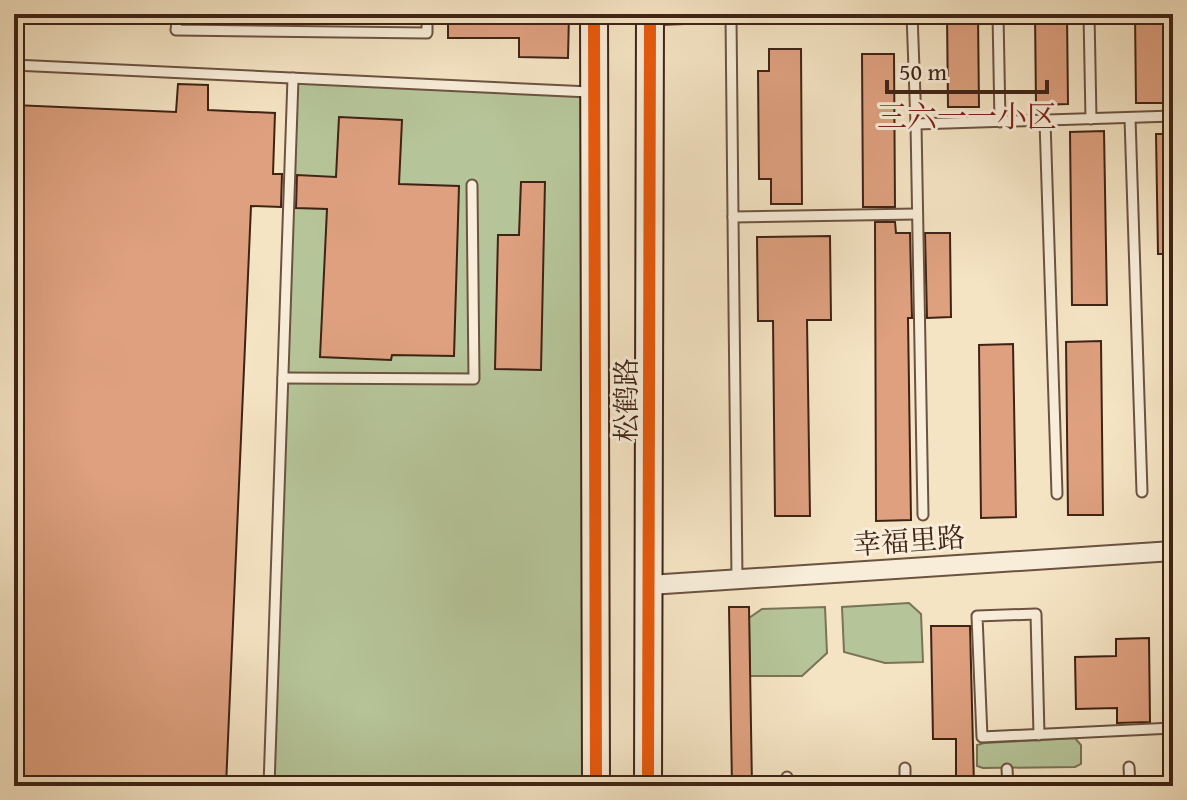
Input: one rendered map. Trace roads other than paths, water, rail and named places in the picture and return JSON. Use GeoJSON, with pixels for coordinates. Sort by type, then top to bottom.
{"type":"FeatureCollection","features":[{"type":"Feature","properties":{"kind":"main road","name":"松鹤路"},"geometry":{"type":"LineString","coordinates":[[594,14],[596,786]]}},
{"type":"Feature","properties":{"kind":"main road","name":"松鹤路"},"geometry":{"type":"LineString","coordinates":[[648,786],[650,17]]}},
{"type":"Feature","properties":{"kind":"street","name":"幸福里路"},"geometry":{"type":"LineString","coordinates":[[649,585],[1171,551]]}},
{"type":"Feature","properties":{"kind":"lane"},"geometry":{"type":"LineString","coordinates":[[178,14],[176,30],[412,33],[427,33],[427,14]]}},
{"type":"Feature","properties":{"kind":"lane"},"geometry":{"type":"LineString","coordinates":[[650,17],[782,14]]}},
{"type":"Feature","properties":{"kind":"lane"},"geometry":{"type":"LineString","coordinates":[[912,14],[923,515]]}},
{"type":"Feature","properties":{"kind":"lane"},"geometry":{"type":"LineString","coordinates":[[998,14],[1000,122]]}},
{"type":"Feature","properties":{"kind":"lane"},"geometry":{"type":"LineString","coordinates":[[1089,14],[1091,119]]}},
{"type":"Feature","properties":{"kind":"lane"},"geometry":{"type":"LineString","coordinates":[[731,16],[737,579]]}},
{"type":"Feature","properties":{"kind":"lane"},"geometry":{"type":"LineString","coordinates":[[14,65],[594,92]]}},
{"type":"Feature","properties":{"kind":"lane"},"geometry":{"type":"LineString","coordinates":[[269,786],[293,78]]}},
{"type":"Feature","properties":{"kind":"lane"},"geometry":{"type":"LineString","coordinates":[[916,124],[1173,116]]}},
{"type":"Feature","properties":{"kind":"lane"},"geometry":{"type":"LineString","coordinates":[[1130,118],[1142,492]]}},
{"type":"Feature","properties":{"kind":"lane"},"geometry":{"type":"LineString","coordinates":[[1045,121],[1057,494]]}},
{"type":"Feature","properties":{"kind":"lane"},"geometry":{"type":"LineString","coordinates":[[283,378],[474,379],[472,185]]}},
{"type":"Feature","properties":{"kind":"lane"},"geometry":{"type":"LineString","coordinates":[[733,217],[917,214]]}},
{"type":"Feature","properties":{"kind":"lane"},"geometry":{"type":"LineString","coordinates":[[1171,551],[1173,666]]}},
{"type":"Feature","properties":{"kind":"lane"},"geometry":{"type":"LineString","coordinates":[[1039,735],[1036,614],[977,616],[982,737],[1039,735],[1173,728]]}},
{"type":"Feature","properties":{"kind":"lane"},"geometry":{"type":"LineString","coordinates":[[1129,767],[1130,786]]}},
{"type":"Feature","properties":{"kind":"lane"},"geometry":{"type":"LineString","coordinates":[[905,768],[905,786]]}},
{"type":"Feature","properties":{"kind":"lane"},"geometry":{"type":"LineString","coordinates":[[1007,769],[1008,786]]}},
{"type":"Feature","properties":{"kind":"district","name":"三六一一小区"},"geometry":{"type":"Point","coordinates":[967,116]}}]}
